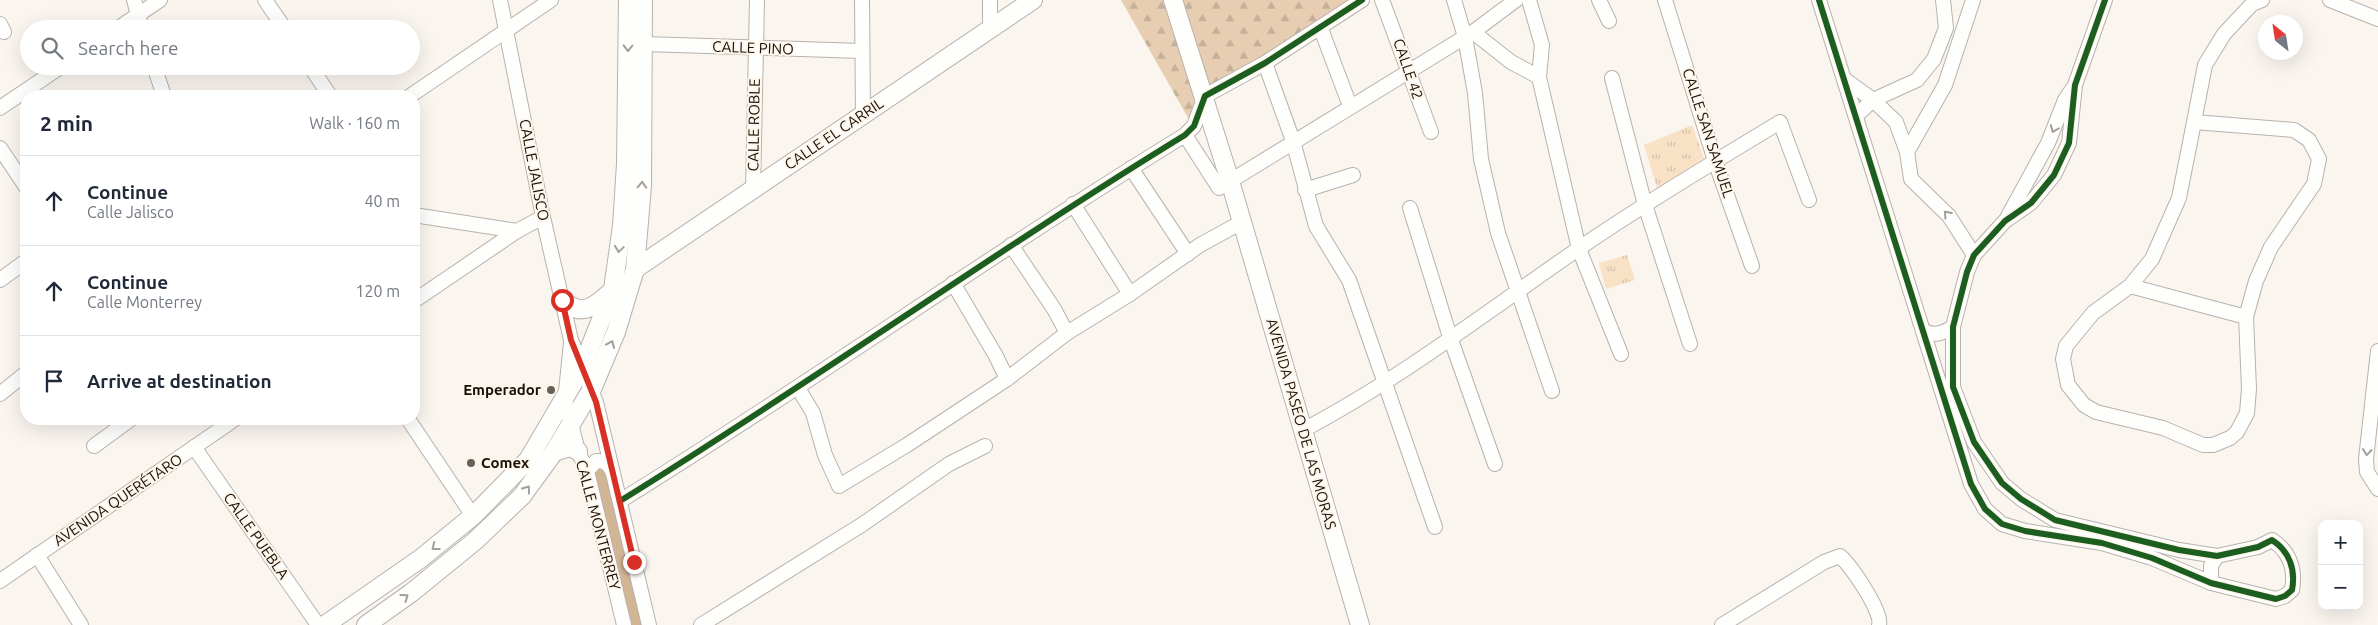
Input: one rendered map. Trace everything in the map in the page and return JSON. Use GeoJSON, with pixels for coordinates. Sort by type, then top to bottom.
{"type":"FeatureCollection","features":[{"type":"Feature","properties":{"kind":"main road"},"geometry":{"type":"LineString","coordinates":[[325,625],[420,559],[473,516],[528,460],[565,401],[582,368],[614,289],[622,226],[626,164],[628,0]]}},
{"type":"Feature","properties":{"kind":"main road"},"geometry":{"type":"LineString","coordinates":[[366,625],[476,541],[522,496],[554,452],[592,389],[616,332],[634,269],[642,186],[643,0]]}},
{"type":"Feature","properties":{"kind":"main road","name":"CALLE EL CARRIL"},"geometry":{"type":"LineString","coordinates":[[634,269],[1034,0]]}},
{"type":"Feature","properties":{"kind":"main road","name":"AVENIDA PASEO DE LAS MORAS"},"geometry":{"type":"LineString","coordinates":[[1173,0],[1205,96],[1360,625]]}},
{"type":"Feature","properties":{"kind":"main road"},"geometry":{"type":"LineString","coordinates":[[562,300],[570,308],[577,310],[589,308],[614,289]]}},
{"type":"Feature","properties":{"kind":"main road"},"geometry":{"type":"LineString","coordinates":[[554,452],[570,447],[578,451]]}},
{"type":"Feature","properties":{"kind":"street"},"geometry":{"type":"LineString","coordinates":[[134,0],[139,20]]}},
{"type":"Feature","properties":{"kind":"street"},"geometry":{"type":"LineString","coordinates":[[130,20],[160,0]]}},
{"type":"Feature","properties":{"kind":"street"},"geometry":{"type":"LineString","coordinates":[[265,0],[279,20]]}},
{"type":"Feature","properties":{"kind":"street","name":"CALLE JALISCO"},"geometry":{"type":"LineString","coordinates":[[500,0],[542,217],[571,340],[582,368]]}},
{"type":"Feature","properties":{"kind":"street"},"geometry":{"type":"LineString","coordinates":[[419,90],[551,0]]}},
{"type":"Feature","properties":{"kind":"street","name":"CALLE ROBLE"},"geometry":{"type":"LineString","coordinates":[[753,189],[757,0]]}},
{"type":"Feature","properties":{"kind":"street"},"geometry":{"type":"LineString","coordinates":[[862,0],[863,114]]}},
{"type":"Feature","properties":{"kind":"street"},"geometry":{"type":"LineString","coordinates":[[990,0],[990,29]]}},
{"type":"Feature","properties":{"kind":"street"},"geometry":{"type":"LineString","coordinates":[[620,501],[798,388],[952,283],[1073,204],[1185,135],[1194,126],[1205,96],[1265,63],[1362,0]]}},
{"type":"Feature","properties":{"kind":"street"},"geometry":{"type":"LineString","coordinates":[[1454,0],[1469,34],[1481,159],[1498,233],[1552,392]]}},
{"type":"Feature","properties":{"kind":"street"},"geometry":{"type":"LineString","coordinates":[[1185,135],[1219,188],[1469,34],[1516,0]]}},
{"type":"Feature","properties":{"kind":"street"},"geometry":{"type":"LineString","coordinates":[[1529,0],[1542,46],[1539,77],[1579,249],[1621,354]]}},
{"type":"Feature","properties":{"kind":"street"},"geometry":{"type":"LineString","coordinates":[[1599,0],[1609,21]]}},
{"type":"Feature","properties":{"kind":"street","name":"CALLE SAN SAMUEL"},"geometry":{"type":"LineString","coordinates":[[1665,0],[1715,160],[1752,266]]}},
{"type":"Feature","properties":{"kind":"street"},"geometry":{"type":"LineString","coordinates":[[1819,0],[1971,484],[1985,510],[2002,524],[2025,531],[2102,543],[2152,558],[2211,583],[2276,598],[2285,596],[2292,590],[2294,581],[2290,560],[2281,546],[2272,540],[2258,547],[2216,556],[2179,550],[2056,520],[2021,499],[2002,483],[1974,442],[1952,387],[1953,327],[1967,272],[1974,255],[2006,221],[2031,203],[2054,175],[2069,143],[2075,85],[2105,0]]}},
{"type":"Feature","properties":{"kind":"street"},"geometry":{"type":"LineString","coordinates":[[1856,116],[1873,100],[1917,80],[1934,59],[1946,28],[1943,0]]}},
{"type":"Feature","properties":{"kind":"street"},"geometry":{"type":"LineString","coordinates":[[1907,152],[1945,86],[1973,0]]}},
{"type":"Feature","properties":{"kind":"street"},"geometry":{"type":"LineString","coordinates":[[2194,122],[2294,130],[2309,140],[2319,159],[2314,184],[2268,256],[2256,281],[2246,317],[2249,388],[2247,413],[2237,432],[2230,438],[2213,445],[2203,445],[2163,428],[2096,412],[2084,405],[2068,385],[2063,359],[2066,346],[2093,313],[2130,286],[2152,259],[2179,198],[2205,65],[2224,34],[2252,4],[2262,0]]}},
{"type":"Feature","properties":{"kind":"street"},"geometry":{"type":"LineString","coordinates":[[2330,0],[2378,18]]}},
{"type":"Feature","properties":{"kind":"street","name":"CALLE 42"},"geometry":{"type":"LineString","coordinates":[[1384,4],[1431,132]]}},
{"type":"Feature","properties":{"kind":"street"},"geometry":{"type":"LineString","coordinates":[[1321,28],[1350,106]]}},
{"type":"Feature","properties":{"kind":"street"},"geometry":{"type":"LineString","coordinates":[[1469,34],[1511,62],[1539,77]]}},
{"type":"Feature","properties":{"kind":"street","name":"CALLE PINO"},"geometry":{"type":"LineString","coordinates":[[643,44],[862,51]]}},
{"type":"Feature","properties":{"kind":"street"},"geometry":{"type":"LineString","coordinates":[[1265,63],[1293,141],[1316,226],[1349,280],[1435,527]]}},
{"type":"Feature","properties":{"kind":"street"},"geometry":{"type":"LineString","coordinates":[[27,90],[49,75]]}},
{"type":"Feature","properties":{"kind":"street"},"geometry":{"type":"LineString","coordinates":[[157,75],[162,90]]}},
{"type":"Feature","properties":{"kind":"street"},"geometry":{"type":"LineString","coordinates":[[316,75],[326,90]]}},
{"type":"Feature","properties":{"kind":"street"},"geometry":{"type":"LineString","coordinates":[[1612,78],[1645,205],[1690,344]]}},
{"type":"Feature","properties":{"kind":"street"},"geometry":{"type":"LineString","coordinates":[[1844,79],[1873,100],[1896,122],[1907,152],[1911,179],[1949,216],[1974,255]]}},
{"type":"Feature","properties":{"kind":"street"},"geometry":{"type":"LineString","coordinates":[[2006,221],[2048,143],[2065,100],[2075,85]]}},
{"type":"Feature","properties":{"kind":"street"},"geometry":{"type":"LineString","coordinates":[[0,108],[20,94]]}},
{"type":"Feature","properties":{"kind":"street"},"geometry":{"type":"LineString","coordinates":[[1303,430],[1385,383],[1645,205],[1715,160],[1780,122],[1809,200]]}},
{"type":"Feature","properties":{"kind":"street"},"geometry":{"type":"LineString","coordinates":[[0,148],[20,178]]}},
{"type":"Feature","properties":{"kind":"street"},"geometry":{"type":"LineString","coordinates":[[1131,168],[1188,254]]}},
{"type":"Feature","properties":{"kind":"street"},"geometry":{"type":"LineString","coordinates":[[1305,190],[1353,174]]}},
{"type":"Feature","properties":{"kind":"street"},"geometry":{"type":"LineString","coordinates":[[1073,204],[1130,294]]}},
{"type":"Feature","properties":{"kind":"street"},"geometry":{"type":"LineString","coordinates":[[1410,208],[1450,337],[1496,464]]}},
{"type":"Feature","properties":{"kind":"street"},"geometry":{"type":"LineString","coordinates":[[420,216],[517,231]]}},
{"type":"Feature","properties":{"kind":"street"},"geometry":{"type":"LineString","coordinates":[[420,297],[517,231],[542,217]]}},
{"type":"Feature","properties":{"kind":"street"},"geometry":{"type":"LineString","coordinates":[[798,388],[812,413],[831,471],[839,486],[907,445],[1007,378],[1067,333],[1130,294],[1188,254],[1242,222]]}},
{"type":"Feature","properties":{"kind":"street"},"geometry":{"type":"LineString","coordinates":[[1011,245],[1054,309],[1067,333]]}},
{"type":"Feature","properties":{"kind":"street"},"geometry":{"type":"LineString","coordinates":[[0,280],[20,266]]}},
{"type":"Feature","properties":{"kind":"street"},"geometry":{"type":"LineString","coordinates":[[952,283],[996,356],[1007,378]]}},
{"type":"Feature","properties":{"kind":"street"},"geometry":{"type":"LineString","coordinates":[[2130,286],[2246,317]]}},
{"type":"Feature","properties":{"kind":"street"},"geometry":{"type":"LineString","coordinates":[[1923,331],[1933,335],[1942,334],[1953,327]]}},
{"type":"Feature","properties":{"kind":"street","name":"CALLE JALISCO"},"geometry":{"type":"LineString","coordinates":[[565,401],[571,340]]}},
{"type":"Feature","properties":{"kind":"street"},"geometry":{"type":"LineString","coordinates":[[2378,351],[2374,368],[2376,397],[2366,459],[2368,472],[2378,489]]}},
{"type":"Feature","properties":{"kind":"street","name":"CALLE MONTERREY"},"geometry":{"type":"LineString","coordinates":[[582,368],[592,389],[649,625]]}},
{"type":"Feature","properties":{"kind":"street"},"geometry":{"type":"LineString","coordinates":[[0,394],[20,378]]}},
{"type":"Feature","properties":{"kind":"street","name":"CALLE MONTERREY"},"geometry":{"type":"LineString","coordinates":[[565,401],[578,451],[587,471],[624,625]]}},
{"type":"Feature","properties":{"kind":"street"},"geometry":{"type":"LineString","coordinates":[[94,446],[123,425]]}},
{"type":"Feature","properties":{"kind":"street","name":"AVENIDA QUERÉTARO"},"geometry":{"type":"LineString","coordinates":[[0,581],[226,425]]}},
{"type":"Feature","properties":{"kind":"street"},"geometry":{"type":"LineString","coordinates":[[412,425],[473,516]]}},
{"type":"Feature","properties":{"kind":"street"},"geometry":{"type":"LineString","coordinates":[[701,625],[863,524],[949,464],[985,446]]}},
{"type":"Feature","properties":{"kind":"street","name":"CALLE PUEBLA"},"geometry":{"type":"LineString","coordinates":[[194,447],[318,625]]}},
{"type":"Feature","properties":{"kind":"street"},"geometry":{"type":"LineString","coordinates":[[587,471],[590,465],[596,461],[608,464],[612,470]]}},
{"type":"Feature","properties":{"kind":"street"},"geometry":{"type":"LineString","coordinates":[[37,555],[81,625]]}},
{"type":"Feature","properties":{"kind":"street"},"geometry":{"type":"LineString","coordinates":[[1722,625],[1824,562],[1840,556],[1847,563],[1871,602],[1878,615],[1879,625]]}},
{"type":"Feature","properties":{"kind":"street"},"geometry":{"type":"LineString","coordinates":[[2211,583],[2211,566],[2216,556]]}},
{"type":"Feature","properties":{"kind":"green space"},"geometry":{"type":"Polygon","coordinates":[[[1121,0],[1168,0],[1200,102],[1191,123],[1121,0]]]}},
{"type":"Feature","properties":{"kind":"green space"},"geometry":{"type":"Polygon","coordinates":[[[1176,0],[1354,0],[1205,97],[1176,0]]]}},
{"type":"Feature","properties":{"kind":"green space"},"geometry":{"type":"Polygon","coordinates":[[[1692,125],[1704,158],[1657,188],[1644,145],[1692,125]]]}},
{"type":"Feature","properties":{"kind":"green space"},"geometry":{"type":"Polygon","coordinates":[[[1627,255],[1635,280],[1606,289],[1599,263],[1627,255]]]}},
{"type":"Feature","properties":{"kind":"waterway"},"geometry":{"type":"LineString","coordinates":[[600,471],[636,625]]}},
{"type":"Feature","properties":{"kind":"cycle path"},"geometry":{"type":"LineString","coordinates":[[620,501],[1114,179],[1185,135],[1194,126],[1205,96],[1265,63],[1362,0]]}},
{"type":"Feature","properties":{"kind":"cycle path"},"geometry":{"type":"LineString","coordinates":[[1819,0],[1971,484],[1985,509],[2002,524],[2025,531],[2102,543],[2152,558],[2211,583],[2276,599],[2285,596],[2292,590],[2293,575],[2287,555],[2272,540],[2258,547],[2217,556],[2179,550],[2055,520],[2021,499],[2002,483],[1974,442],[1953,387],[1953,327],[1967,272],[1974,255],[2005,221],[2031,203],[2054,175],[2069,143],[2075,85],[2105,0]]}},
{"type":"Feature","properties":{"kind":"place","name":"Emperador"},"geometry":{"type":"Point","coordinates":[551,390]}},
{"type":"Feature","properties":{"kind":"place","name":"Comex"},"geometry":{"type":"Point","coordinates":[471,463]}},
{"type":"Feature","properties":{"kind":"route"},"geometry":{"type":"LineString","coordinates":[[562,300],[571,340],[596,402],[634,562]]}}]}
